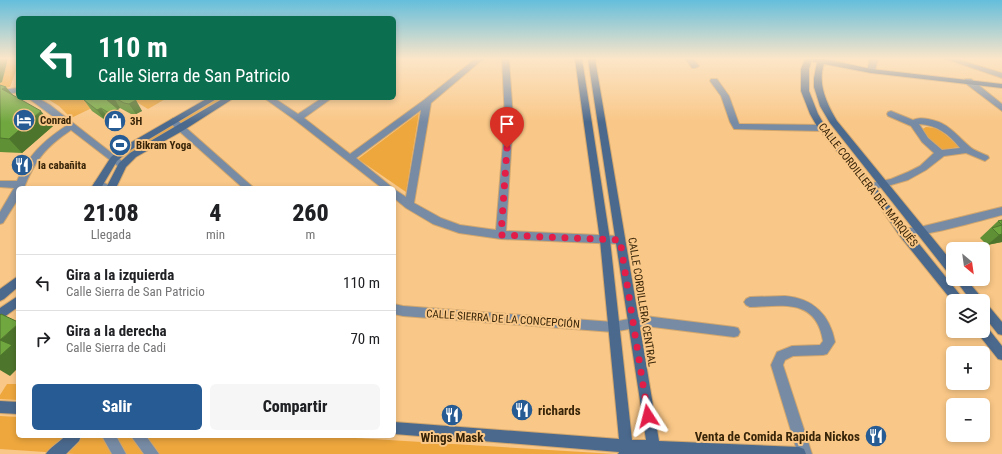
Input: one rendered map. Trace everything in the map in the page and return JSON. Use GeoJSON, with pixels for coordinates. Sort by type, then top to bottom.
{"type":"FeatureCollection","features":[{"type":"Feature","properties":{"kind":"street"},"geometry":{"type":"LineString","coordinates":[[350,158],[427,102],[453,80]]}},
{"type":"Feature","properties":{"kind":"street"},"geometry":{"type":"LineString","coordinates":[[501,235],[509,119],[507,80]]}},
{"type":"Feature","properties":{"kind":"street"},"geometry":{"type":"LineString","coordinates":[[581,80],[605,240],[625,450]]}},
{"type":"Feature","properties":{"kind":"street","name":"CALLE CORDILLERA CENTRAL"},"geometry":{"type":"LineString","coordinates":[[594,80],[653,450]]}},
{"type":"Feature","properties":{"kind":"street","name":"CALLE CORDILLERA DEL MARQUÉS"},"geometry":{"type":"LineString","coordinates":[[805,80],[805,91],[814,114],[822,128],[870,186],[903,232],[953,294]]}},
{"type":"Feature","properties":{"kind":"street","name":"CALLE CORDILLERA DEL MARQUÉS"},"geometry":{"type":"LineString","coordinates":[[817,80],[819,92],[827,112],[840,131],[946,263]]}},
{"type":"Feature","properties":{"kind":"street"},"geometry":{"type":"LineString","coordinates":[[958,80],[1002,86]]}},
{"type":"Feature","properties":{"kind":"street"},"geometry":{"type":"LineString","coordinates":[[714,81],[721,88],[729,105],[732,121],[737,127],[822,128]]}},
{"type":"Feature","properties":{"kind":"street"},"geometry":{"type":"LineString","coordinates":[[968,82],[1002,108]]}},
{"type":"Feature","properties":{"kind":"street"},"geometry":{"type":"LineString","coordinates":[[0,93],[16,90]]}},
{"type":"Feature","properties":{"kind":"street"},"geometry":{"type":"LineString","coordinates":[[35,100],[47,107],[122,165]]}},
{"type":"Feature","properties":{"kind":"street"},"geometry":{"type":"LineString","coordinates":[[101,186],[114,159],[126,149],[210,100]]}},
{"type":"Feature","properties":{"kind":"street"},"geometry":{"type":"LineString","coordinates":[[113,186],[122,165],[133,155],[227,100]]}},
{"type":"Feature","properties":{"kind":"street"},"geometry":{"type":"LineString","coordinates":[[271,100],[298,118],[385,186]]}},
{"type":"Feature","properties":{"kind":"street"},"geometry":{"type":"LineString","coordinates":[[298,118],[325,100]]}},
{"type":"Feature","properties":{"kind":"street"},"geometry":{"type":"LineString","coordinates":[[409,205],[427,102]]}},
{"type":"Feature","properties":{"kind":"street"},"geometry":{"type":"LineString","coordinates":[[891,114],[914,124],[925,140],[941,154]]}},
{"type":"Feature","properties":{"kind":"street"},"geometry":{"type":"LineString","coordinates":[[173,121],[247,186]]}},
{"type":"Feature","properties":{"kind":"street"},"geometry":{"type":"LineString","coordinates":[[914,124],[917,121],[941,122],[963,143],[966,148],[985,158]]}},
{"type":"Feature","properties":{"kind":"street"},"geometry":{"type":"LineString","coordinates":[[19,186],[35,154],[51,139],[71,126]]}},
{"type":"Feature","properties":{"kind":"street"},"geometry":{"type":"LineString","coordinates":[[870,186],[884,185],[905,177],[924,168],[941,154],[957,152],[965,150],[966,148]]}},
{"type":"Feature","properties":{"kind":"street"},"geometry":{"type":"LineString","coordinates":[[594,169],[608,169]]}},
{"type":"Feature","properties":{"kind":"street"},"geometry":{"type":"LineString","coordinates":[[0,184],[16,187]]}},
{"type":"Feature","properties":{"kind":"street"},"geometry":{"type":"LineString","coordinates":[[0,220],[16,194]]}},
{"type":"Feature","properties":{"kind":"street"},"geometry":{"type":"LineString","coordinates":[[396,195],[409,205],[437,221],[459,229],[501,235],[620,240]]}},
{"type":"Feature","properties":{"kind":"street"},"geometry":{"type":"LineString","coordinates":[[903,232],[920,231],[1002,211]]}},
{"type":"Feature","properties":{"kind":"street"},"geometry":{"type":"LineString","coordinates":[[0,296],[16,283]]}},
{"type":"Feature","properties":{"kind":"street"},"geometry":{"type":"LineString","coordinates":[[966,286],[972,294]]}},
{"type":"Feature","properties":{"kind":"street"},"geometry":{"type":"LineString","coordinates":[[750,302],[796,302],[808,306],[818,314],[828,333],[829,342],[823,350],[792,351],[781,356],[777,365],[805,454]]}},
{"type":"Feature","properties":{"kind":"street"},"geometry":{"type":"LineString","coordinates":[[0,315],[16,303]]}},
{"type":"Feature","properties":{"kind":"street","name":"CALLE SIERRA DE LA CONCEPCIÓN"},"geometry":{"type":"LineString","coordinates":[[396,309],[613,327],[645,322],[734,332]]}},
{"type":"Feature","properties":{"kind":"street"},"geometry":{"type":"LineString","coordinates":[[990,315],[1002,330]]}},
{"type":"Feature","properties":{"kind":"street"},"geometry":{"type":"LineString","coordinates":[[988,338],[1002,355]]}},
{"type":"Feature","properties":{"kind":"street"},"geometry":{"type":"LineString","coordinates":[[0,407],[16,408]]}},
{"type":"Feature","properties":{"kind":"street"},"geometry":{"type":"LineString","coordinates":[[396,428],[625,450],[799,454]]}},
{"type":"Feature","properties":{"kind":"street"},"geometry":{"type":"LineString","coordinates":[[53,454],[62,449],[72,438]]}},
{"type":"Feature","properties":{"kind":"street"},"geometry":{"type":"LineString","coordinates":[[110,438],[119,454]]}},
{"type":"Feature","properties":{"kind":"street"},"geometry":{"type":"LineString","coordinates":[[140,438],[152,454]]}},
{"type":"Feature","properties":{"kind":"shaded area"},"geometry":{"type":"Polygon","coordinates":[[[12,80],[10,87],[0,89],[0,83],[2,81],[12,80]]]}},
{"type":"Feature","properties":{"kind":"shaded area"},"geometry":{"type":"Polygon","coordinates":[[[49,100],[109,100],[71,118],[59,106],[49,100]]]}},
{"type":"Feature","properties":{"kind":"shaded area"},"geometry":{"type":"Polygon","coordinates":[[[133,100],[164,100],[148,109],[133,100]]]}},
{"type":"Feature","properties":{"kind":"shaded area"},"geometry":{"type":"Polygon","coordinates":[[[213,100],[224,100],[128,157],[123,154],[213,100]]]}},
{"type":"Feature","properties":{"kind":"shaded area"},"geometry":{"type":"Polygon","coordinates":[[[419,113],[406,192],[358,159],[419,113]]]}},
{"type":"Feature","properties":{"kind":"shaded area"},"geometry":{"type":"Polygon","coordinates":[[[926,127],[931,127],[940,131],[959,147],[941,150],[932,144],[921,130],[926,127]]]}},
{"type":"Feature","properties":{"kind":"shaded area"},"geometry":{"type":"Polygon","coordinates":[[[7,384],[16,384],[16,400],[0,399],[0,395],[7,384]]]}},
{"type":"Feature","properties":{"kind":"shaded area"},"geometry":{"type":"Polygon","coordinates":[[[0,416],[16,417],[16,438],[356,438],[615,454],[75,454],[0,449],[0,416]]]}},
{"type":"Feature","properties":{"kind":"building"},"geometry":{"type":"Polygon","coordinates":[[[0,85],[6,87],[2,89],[16,97],[16,100],[22,100],[41,111],[9,139],[0,138],[0,85]]]}},
{"type":"Feature","properties":{"kind":"building"},"geometry":{"type":"Polygon","coordinates":[[[84,100],[107,100],[118,109],[109,113],[101,108],[97,110],[84,100]]]}},
{"type":"Feature","properties":{"kind":"building"},"geometry":{"type":"Polygon","coordinates":[[[119,100],[136,100],[129,104],[119,100]]]}},
{"type":"Feature","properties":{"kind":"building"},"geometry":{"type":"Polygon","coordinates":[[[1002,225],[1002,234],[999,235],[992,228],[1002,225]]]}},
{"type":"Feature","properties":{"kind":"building"},"geometry":{"type":"Polygon","coordinates":[[[1,314],[16,321],[16,326],[0,340],[1,314]]]}},
{"type":"Feature","properties":{"kind":"building"},"geometry":{"type":"Polygon","coordinates":[[[0,340],[12,345],[0,356],[0,340]]]}},
{"type":"Feature","properties":{"kind":"place","name":"Conrad"},"geometry":{"type":"Point","coordinates":[24,120]}},
{"type":"Feature","properties":{"kind":"place","name":"3H"},"geometry":{"type":"Point","coordinates":[115,121]}},
{"type":"Feature","properties":{"kind":"place","name":"Bikram Yoga"},"geometry":{"type":"Point","coordinates":[120,145]}},
{"type":"Feature","properties":{"kind":"place","name":"la cabañita"},"geometry":{"type":"Point","coordinates":[22,165]}},
{"type":"Feature","properties":{"kind":"place","name":"richards"},"geometry":{"type":"Point","coordinates":[522,410]}},
{"type":"Feature","properties":{"kind":"place","name":"Wings Mask"},"geometry":{"type":"Point","coordinates":[452,415]}},
{"type":"Feature","properties":{"kind":"place","name":"Venta de Comida Rapida Nickos"},"geometry":{"type":"Point","coordinates":[876,436]}},
{"type":"Feature","properties":{"kind":"route"},"geometry":{"type":"LineString","coordinates":[[507,148],[501,235],[620,240],[648,416]]}}]}
